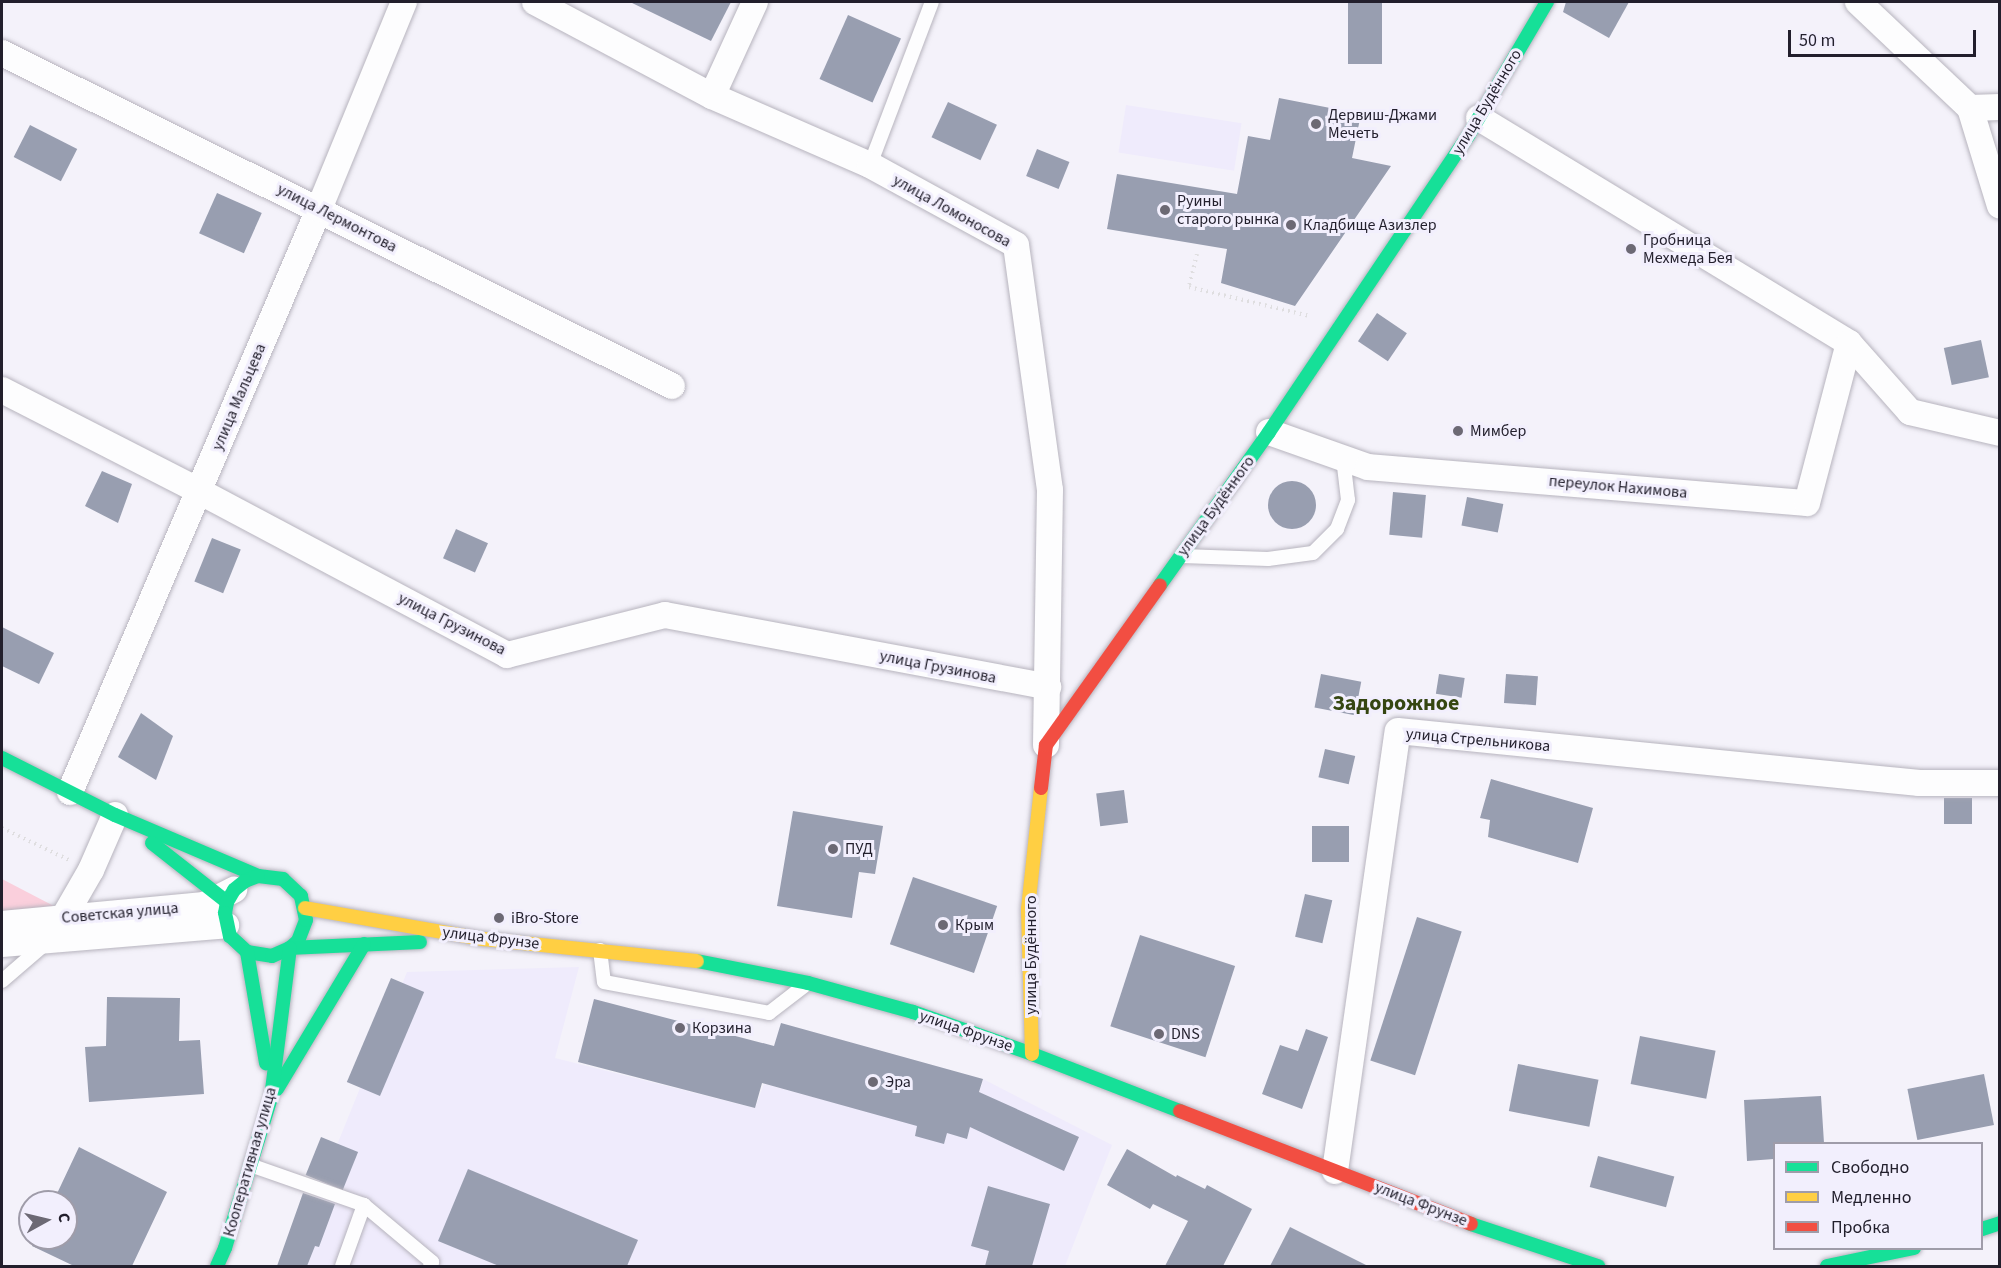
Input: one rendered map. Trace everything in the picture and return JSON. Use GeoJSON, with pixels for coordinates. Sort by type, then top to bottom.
{"type":"FeatureCollection","features":[{"type":"Feature","properties":{"kind":"main road","name":"улица Будённого"},"geometry":{"type":"LineString","coordinates":[[1032,1054],[1029,909],[1046,746],[1269,432],[1479,118],[1547,2]]}},
{"type":"Feature","properties":{"kind":"main road"},"geometry":{"type":"LineString","coordinates":[[2,758],[115,814],[258,876],[283,879],[293,886],[305,908],[303,930],[290,948]]}},
{"type":"Feature","properties":{"kind":"main road"},"geometry":{"type":"LineString","coordinates":[[115,814],[229,906],[237,945],[246,952],[272,956],[290,948],[483,939]]}},
{"type":"Feature","properties":{"kind":"main road"},"geometry":{"type":"LineString","coordinates":[[229,906],[245,881],[258,876]]}},
{"type":"Feature","properties":{"kind":"main road","name":"улица Фрунзе"},"geometry":{"type":"LineString","coordinates":[[305,908],[483,939],[681,958],[808,983],[913,1012],[1032,1054],[1489,1231],[1598,1266]]}},
{"type":"Feature","properties":{"kind":"main road"},"geometry":{"type":"LineString","coordinates":[[271,1098],[364,944]]}},
{"type":"Feature","properties":{"kind":"main road","name":"Кооперативная улица"},"geometry":{"type":"LineString","coordinates":[[217,1266],[225,1248],[271,1098],[290,948]]}},
{"type":"Feature","properties":{"kind":"main road"},"geometry":{"type":"LineString","coordinates":[[246,952],[271,1098]]}},
{"type":"Feature","properties":{"kind":"main road"},"geometry":{"type":"LineString","coordinates":[[1983,1229],[2000,1223]]}},
{"type":"Feature","properties":{"kind":"main road"},"geometry":{"type":"LineString","coordinates":[[1827,1266],[1904,1250]]}},
{"type":"Feature","properties":{"kind":"street","name":"улица Мальцева"},"geometry":{"type":"LineString","coordinates":[[70,792],[319,209],[404,2]]}},
{"type":"Feature","properties":{"kind":"street","name":"улица Ломоносова"},"geometry":{"type":"LineString","coordinates":[[535,2],[712,96],[870,165],[1016,246],[1050,490],[1046,746]]}},
{"type":"Feature","properties":{"kind":"street"},"geometry":{"type":"LineString","coordinates":[[712,96],[754,2]]}},
{"type":"Feature","properties":{"kind":"street"},"geometry":{"type":"LineString","coordinates":[[1858,2],[1970,108],[2000,206]]}},
{"type":"Feature","properties":{"kind":"street","name":"улица Лермонтова"},"geometry":{"type":"LineString","coordinates":[[2,52],[672,386]]}},
{"type":"Feature","properties":{"kind":"street"},"geometry":{"type":"LineString","coordinates":[[1970,108],[2000,107]]}},
{"type":"Feature","properties":{"kind":"street"},"geometry":{"type":"LineString","coordinates":[[1479,118],[1849,343],[1910,412],[2000,432]]}},
{"type":"Feature","properties":{"kind":"street","name":"переулок Нахимова"},"geometry":{"type":"LineString","coordinates":[[1269,432],[1368,466],[1807,503],[1849,343]]}},
{"type":"Feature","properties":{"kind":"street","name":"улица Грузинова"},"geometry":{"type":"LineString","coordinates":[[2,390],[199,491],[507,655],[665,615],[1048,687]]}},
{"type":"Feature","properties":{"kind":"street","name":"улица Стрельникова"},"geometry":{"type":"LineString","coordinates":[[1335,1171],[1398,731],[1919,783],[2000,783]]}},
{"type":"Feature","properties":{"kind":"street"},"geometry":{"type":"LineString","coordinates":[[56,929],[91,870],[115,814]]}},
{"type":"Feature","properties":{"kind":"street","name":"Советская улица"},"geometry":{"type":"LineString","coordinates":[[2,924],[56,929],[204,905],[229,906]]}},
{"type":"Feature","properties":{"kind":"street"},"geometry":{"type":"LineString","coordinates":[[2,944],[56,929],[229,906]]}},
{"type":"Feature","properties":{"kind":"lane"},"geometry":{"type":"LineString","coordinates":[[870,165],[932,2]]}},
{"type":"Feature","properties":{"kind":"lane"},"geometry":{"type":"LineString","coordinates":[[1180,556],[1268,560],[1313,553],[1337,529],[1348,500],[1343,458]]}},
{"type":"Feature","properties":{"kind":"lane"},"geometry":{"type":"LineString","coordinates":[[2,981],[56,929]]}},
{"type":"Feature","properties":{"kind":"lane"},"geometry":{"type":"LineString","coordinates":[[600,950],[604,982],[769,1013],[808,983]]}},
{"type":"Feature","properties":{"kind":"lane"},"geometry":{"type":"LineString","coordinates":[[250,1166],[364,1206],[436,1265]]}},
{"type":"Feature","properties":{"kind":"lane"},"geometry":{"type":"LineString","coordinates":[[342,1266],[364,1206]]}},
{"type":"Feature","properties":{"kind":"path"},"geometry":{"type":"LineString","coordinates":[[1197,254],[1190,287],[1340,323]]}},
{"type":"Feature","properties":{"kind":"path"},"geometry":{"type":"LineString","coordinates":[[2,828],[91,870]]}},
{"type":"Feature","properties":{"kind":"shaded area","name":"Руины старого рынка"},"geometry":{"type":"Polygon","coordinates":[[[1126,105],[1242,123],[1234,171],[1118,152],[1126,105]]]}},
{"type":"Feature","properties":{"kind":"shaded area"},"geometry":{"type":"Polygon","coordinates":[[[2,879],[73,916],[2,920],[2,879]]]}},
{"type":"Feature","properties":{"kind":"shaded area"},"geometry":{"type":"Polygon","coordinates":[[[579,967],[555,1058],[755,1108],[764,1084],[967,1138],[983,1079],[1112,1145],[1065,1266],[288,1266],[407,972],[579,967]]]}},
{"type":"Feature","properties":{"kind":"building"},"geometry":{"type":"Polygon","coordinates":[[[630,2],[731,2],[711,41],[630,2]]]}},
{"type":"Feature","properties":{"kind":"building"},"geometry":{"type":"Polygon","coordinates":[[[1348,2],[1382,2],[1382,64],[1348,64],[1348,2]]]}},
{"type":"Feature","properties":{"kind":"building"},"geometry":{"type":"Polygon","coordinates":[[[1566,2],[1629,2],[1609,38],[1563,12],[1566,2]]]}},
{"type":"Feature","properties":{"kind":"building"},"geometry":{"type":"Polygon","coordinates":[[[848,15],[901,39],[873,103],[820,79],[848,15]]]}},
{"type":"Feature","properties":{"kind":"building","name":"Кладбище Азизлер"},"geometry":{"type":"Polygon","coordinates":[[[1279,98],[1361,114],[1352,158],[1391,166],[1295,306],[1221,283],[1227,249],[1107,229],[1117,174],[1237,194],[1248,136],[1270,140],[1279,98]]]}},
{"type":"Feature","properties":{"kind":"building"},"geometry":{"type":"Polygon","coordinates":[[[948,102],[997,125],[980,160],[932,137],[948,102]]]}},
{"type":"Feature","properties":{"kind":"building"},"geometry":{"type":"Polygon","coordinates":[[[30,125],[77,149],[61,181],[14,157],[30,125]]]}},
{"type":"Feature","properties":{"kind":"building"},"geometry":{"type":"Polygon","coordinates":[[[1037,149],[1069,162],[1059,189],[1026,176],[1037,149]]]}},
{"type":"Feature","properties":{"kind":"building"},"geometry":{"type":"Polygon","coordinates":[[[217,193],[262,213],[244,253],[199,233],[217,193]]]}},
{"type":"Feature","properties":{"kind":"building"},"geometry":{"type":"Polygon","coordinates":[[[1377,313],[1407,333],[1388,361],[1358,341],[1377,313]]]}},
{"type":"Feature","properties":{"kind":"building"},"geometry":{"type":"Polygon","coordinates":[[[1981,340],[1989,377],[1952,385],[1944,348],[1981,340]]]}},
{"type":"Feature","properties":{"kind":"building"},"geometry":{"type":"Polygon","coordinates":[[[102,471],[132,484],[118,523],[85,506],[102,471]]]}},
{"type":"Feature","properties":{"kind":"building"},"geometry":{"type":"Polygon","coordinates":[[[1292,481],[1309,488],[1316,505],[1309,522],[1292,529],[1275,522],[1268,505],[1275,488],[1292,481]]]}},
{"type":"Feature","properties":{"kind":"building"},"geometry":{"type":"Polygon","coordinates":[[[1393,492],[1426,495],[1422,538],[1389,535],[1393,492]]]}},
{"type":"Feature","properties":{"kind":"building"},"geometry":{"type":"Polygon","coordinates":[[[1467,497],[1503,504],[1498,533],[1461,525],[1467,497]]]}},
{"type":"Feature","properties":{"kind":"building"},"geometry":{"type":"Polygon","coordinates":[[[456,529],[488,543],[475,572],[443,558],[456,529]]]}},
{"type":"Feature","properties":{"kind":"building"},"geometry":{"type":"Polygon","coordinates":[[[212,538],[241,550],[223,593],[194,582],[212,538]]]}},
{"type":"Feature","properties":{"kind":"building"},"geometry":{"type":"Polygon","coordinates":[[[2,627],[54,653],[39,684],[2,666],[2,627]]]}},
{"type":"Feature","properties":{"kind":"building"},"geometry":{"type":"Polygon","coordinates":[[[1321,674],[1361,682],[1355,715],[1315,707],[1321,674]]]}},
{"type":"Feature","properties":{"kind":"building"},"geometry":{"type":"Polygon","coordinates":[[[1439,674],[1465,678],[1462,698],[1436,694],[1439,674]]]}},
{"type":"Feature","properties":{"kind":"building"},"geometry":{"type":"Polygon","coordinates":[[[1506,674],[1538,676],[1536,705],[1504,703],[1506,674]]]}},
{"type":"Feature","properties":{"kind":"building"},"geometry":{"type":"Polygon","coordinates":[[[141,713],[173,736],[156,780],[118,757],[141,713]]]}},
{"type":"Feature","properties":{"kind":"building"},"geometry":{"type":"Polygon","coordinates":[[[1325,749],[1355,756],[1349,784],[1318,777],[1325,749]]]}},
{"type":"Feature","properties":{"kind":"building"},"geometry":{"type":"Polygon","coordinates":[[[1491,779],[1593,808],[1578,863],[1488,837],[1490,820],[1480,818],[1491,779]]]}},
{"type":"Feature","properties":{"kind":"building"},"geometry":{"type":"Polygon","coordinates":[[[1124,790],[1128,823],[1100,826],[1096,793],[1124,790]]]}},
{"type":"Feature","properties":{"kind":"building"},"geometry":{"type":"Polygon","coordinates":[[[1944,798],[1972,798],[1972,824],[1944,824],[1944,798]]]}},
{"type":"Feature","properties":{"kind":"building","name":"ПУД"},"geometry":{"type":"Polygon","coordinates":[[[793,811],[883,826],[875,874],[859,872],[852,918],[777,906],[793,811]]]}},
{"type":"Feature","properties":{"kind":"building"},"geometry":{"type":"Polygon","coordinates":[[[1312,826],[1349,826],[1349,862],[1312,862],[1312,826]]]}},
{"type":"Feature","properties":{"kind":"building","name":"Крым"},"geometry":{"type":"Polygon","coordinates":[[[913,877],[997,906],[974,973],[890,944],[913,877]]]}},
{"type":"Feature","properties":{"kind":"building"},"geometry":{"type":"Polygon","coordinates":[[[1305,894],[1332,900],[1322,943],[1295,937],[1305,894]]]}},
{"type":"Feature","properties":{"kind":"building"},"geometry":{"type":"Polygon","coordinates":[[[1417,917],[1462,932],[1415,1075],[1370,1061],[1417,917]]]}},
{"type":"Feature","properties":{"kind":"building"},"geometry":{"type":"Polygon","coordinates":[[[1140,935],[1235,966],[1205,1057],[1110,1026],[1140,935]]]}},
{"type":"Feature","properties":{"kind":"building"},"geometry":{"type":"Polygon","coordinates":[[[391,978],[424,992],[380,1096],[347,1082],[391,978]]]}},
{"type":"Feature","properties":{"kind":"building"},"geometry":{"type":"Polygon","coordinates":[[[107,997],[180,998],[179,1041],[200,1040],[204,1094],[89,1102],[85,1047],[106,1046],[107,997]]]}},
{"type":"Feature","properties":{"kind":"building"},"geometry":{"type":"Polygon","coordinates":[[[594,999],[774,1046],[781,1023],[983,1079],[979,1092],[1079,1137],[1064,1171],[970,1127],[967,1139],[947,1133],[944,1144],[915,1136],[917,1126],[762,1083],[755,1108],[578,1062],[594,999]]]}},
{"type":"Feature","properties":{"kind":"building"},"geometry":{"type":"Polygon","coordinates":[[[1306,1029],[1328,1037],[1302,1109],[1262,1094],[1280,1045],[1298,1051],[1306,1029]]]}},
{"type":"Feature","properties":{"kind":"building"},"geometry":{"type":"Polygon","coordinates":[[[1640,1036],[1716,1051],[1706,1099],[1631,1084],[1640,1036]]]}},
{"type":"Feature","properties":{"kind":"building"},"geometry":{"type":"Polygon","coordinates":[[[1518,1064],[1598,1080],[1589,1127],[1509,1111],[1518,1064]]]}},
{"type":"Feature","properties":{"kind":"building"},"geometry":{"type":"Polygon","coordinates":[[[1984,1074],[1994,1125],[1917,1140],[1907,1089],[1984,1074]]]}},
{"type":"Feature","properties":{"kind":"building"},"geometry":{"type":"Polygon","coordinates":[[[1821,1096],[1824,1142],[1773,1142],[1773,1159],[1747,1161],[1744,1100],[1821,1096]]]}},
{"type":"Feature","properties":{"kind":"building"},"geometry":{"type":"Polygon","coordinates":[[[321,1137],[358,1152],[343,1190],[306,1175],[321,1137]]]}},
{"type":"Feature","properties":{"kind":"building"},"geometry":{"type":"Polygon","coordinates":[[[79,1147],[167,1192],[132,1266],[74,1266],[40,1250],[78,1250],[78,1190],[59,1190],[79,1147]]]}},
{"type":"Feature","properties":{"kind":"building"},"geometry":{"type":"Polygon","coordinates":[[[1127,1149],[1176,1177],[1177,1175],[1205,1189],[1207,1185],[1252,1209],[1223,1266],[1165,1266],[1188,1221],[1153,1204],[1150,1209],[1107,1185],[1127,1149]]]}},
{"type":"Feature","properties":{"kind":"building"},"geometry":{"type":"Polygon","coordinates":[[[1598,1156],[1674,1176],[1666,1207],[1590,1187],[1598,1156]]]}},
{"type":"Feature","properties":{"kind":"building"},"geometry":{"type":"Polygon","coordinates":[[[468,1169],[638,1240],[627,1266],[499,1266],[438,1241],[468,1169]]]}},
{"type":"Feature","properties":{"kind":"building"},"geometry":{"type":"Polygon","coordinates":[[[988,1186],[1050,1204],[1032,1266],[985,1266],[989,1251],[971,1246],[988,1186]]]}},
{"type":"Feature","properties":{"kind":"building"},"geometry":{"type":"Polygon","coordinates":[[[303,1193],[335,1204],[319,1247],[315,1246],[307,1266],[277,1266],[303,1193]]]}},
{"type":"Feature","properties":{"kind":"building"},"geometry":{"type":"Polygon","coordinates":[[[1290,1227],[1368,1266],[1270,1266],[1290,1227]]]}},
{"type":"Feature","properties":{"kind":"traffic: fast"},"geometry":{"type":"LineString","coordinates":[[1160,585],[1269,432],[1468,136],[1547,2]]}},
{"type":"Feature","properties":{"kind":"traffic: fast"},"geometry":{"type":"LineString","coordinates":[[2,758],[115,815],[258,876]]}},
{"type":"Feature","properties":{"kind":"traffic: fast"},"geometry":{"type":"LineString","coordinates":[[152,843],[227,902]]}},
{"type":"Feature","properties":{"kind":"traffic: fast"},"geometry":{"type":"LineString","coordinates":[[290,948],[298,941],[306,920],[301,896],[283,879],[258,876],[245,881],[234,890],[227,902],[225,913],[230,936],[247,952],[272,956],[290,948],[420,942]]}},
{"type":"Feature","properties":{"kind":"traffic: fast"},"geometry":{"type":"LineString","coordinates":[[277,1089],[364,944]]}},
{"type":"Feature","properties":{"kind":"traffic: fast"},"geometry":{"type":"LineString","coordinates":[[217,1266],[225,1248],[271,1098],[290,948]]}},
{"type":"Feature","properties":{"kind":"traffic: fast"},"geometry":{"type":"LineString","coordinates":[[247,952],[266,1063]]}},
{"type":"Feature","properties":{"kind":"traffic: fast"},"geometry":{"type":"LineString","coordinates":[[697,961],[808,983],[913,1012],[1032,1054],[1180,1111]]}},
{"type":"Feature","properties":{"kind":"traffic: fast"},"geometry":{"type":"LineString","coordinates":[[1983,1229],[2000,1223]]}},
{"type":"Feature","properties":{"kind":"traffic: fast"},"geometry":{"type":"LineString","coordinates":[[1471,1224],[1598,1266]]}},
{"type":"Feature","properties":{"kind":"traffic: fast"},"geometry":{"type":"LineString","coordinates":[[1827,1266],[1904,1250]]}},
{"type":"Feature","properties":{"kind":"traffic: slow"},"geometry":{"type":"LineString","coordinates":[[1032,1054],[1028,909],[1041,788]]}},
{"type":"Feature","properties":{"kind":"traffic: slow"},"geometry":{"type":"LineString","coordinates":[[305,908],[483,939],[697,961]]}},
{"type":"Feature","properties":{"kind":"traffic: jam"},"geometry":{"type":"LineString","coordinates":[[1041,788],[1046,745],[1160,585]]}},
{"type":"Feature","properties":{"kind":"traffic: jam"},"geometry":{"type":"LineString","coordinates":[[1180,1111],[1471,1224]]}},
{"type":"Feature","properties":{"kind":"place","name":"Дервиш-Джами Мечеть"},"geometry":{"type":"Point","coordinates":[1316,124]}},
{"type":"Feature","properties":{"kind":"place","name":"Руины старого рынка"},"geometry":{"type":"Point","coordinates":[1165,210]}},
{"type":"Feature","properties":{"kind":"place","name":"Кладбище Азизлер"},"geometry":{"type":"Point","coordinates":[1291,225]}},
{"type":"Feature","properties":{"kind":"place","name":"Гробница Мехмеда Бея"},"geometry":{"type":"Point","coordinates":[1631,249]}},
{"type":"Feature","properties":{"kind":"place","name":"Мимбер"},"geometry":{"type":"Point","coordinates":[1458,431]}},
{"type":"Feature","properties":{"kind":"place","name":"ПУД"},"geometry":{"type":"Point","coordinates":[833,849]}},
{"type":"Feature","properties":{"kind":"place","name":"iBro-Store"},"geometry":{"type":"Point","coordinates":[499,918]}},
{"type":"Feature","properties":{"kind":"place","name":"Крым"},"geometry":{"type":"Point","coordinates":[943,925]}},
{"type":"Feature","properties":{"kind":"place","name":"Корзина"},"geometry":{"type":"Point","coordinates":[680,1028]}},
{"type":"Feature","properties":{"kind":"place","name":"DNS"},"geometry":{"type":"Point","coordinates":[1159,1034]}},
{"type":"Feature","properties":{"kind":"place","name":"Эра"},"geometry":{"type":"Point","coordinates":[873,1082]}},
{"type":"Feature","properties":{"kind":"district","name":"Задорожное"},"geometry":{"type":"Point","coordinates":[1396,704]}}]}
